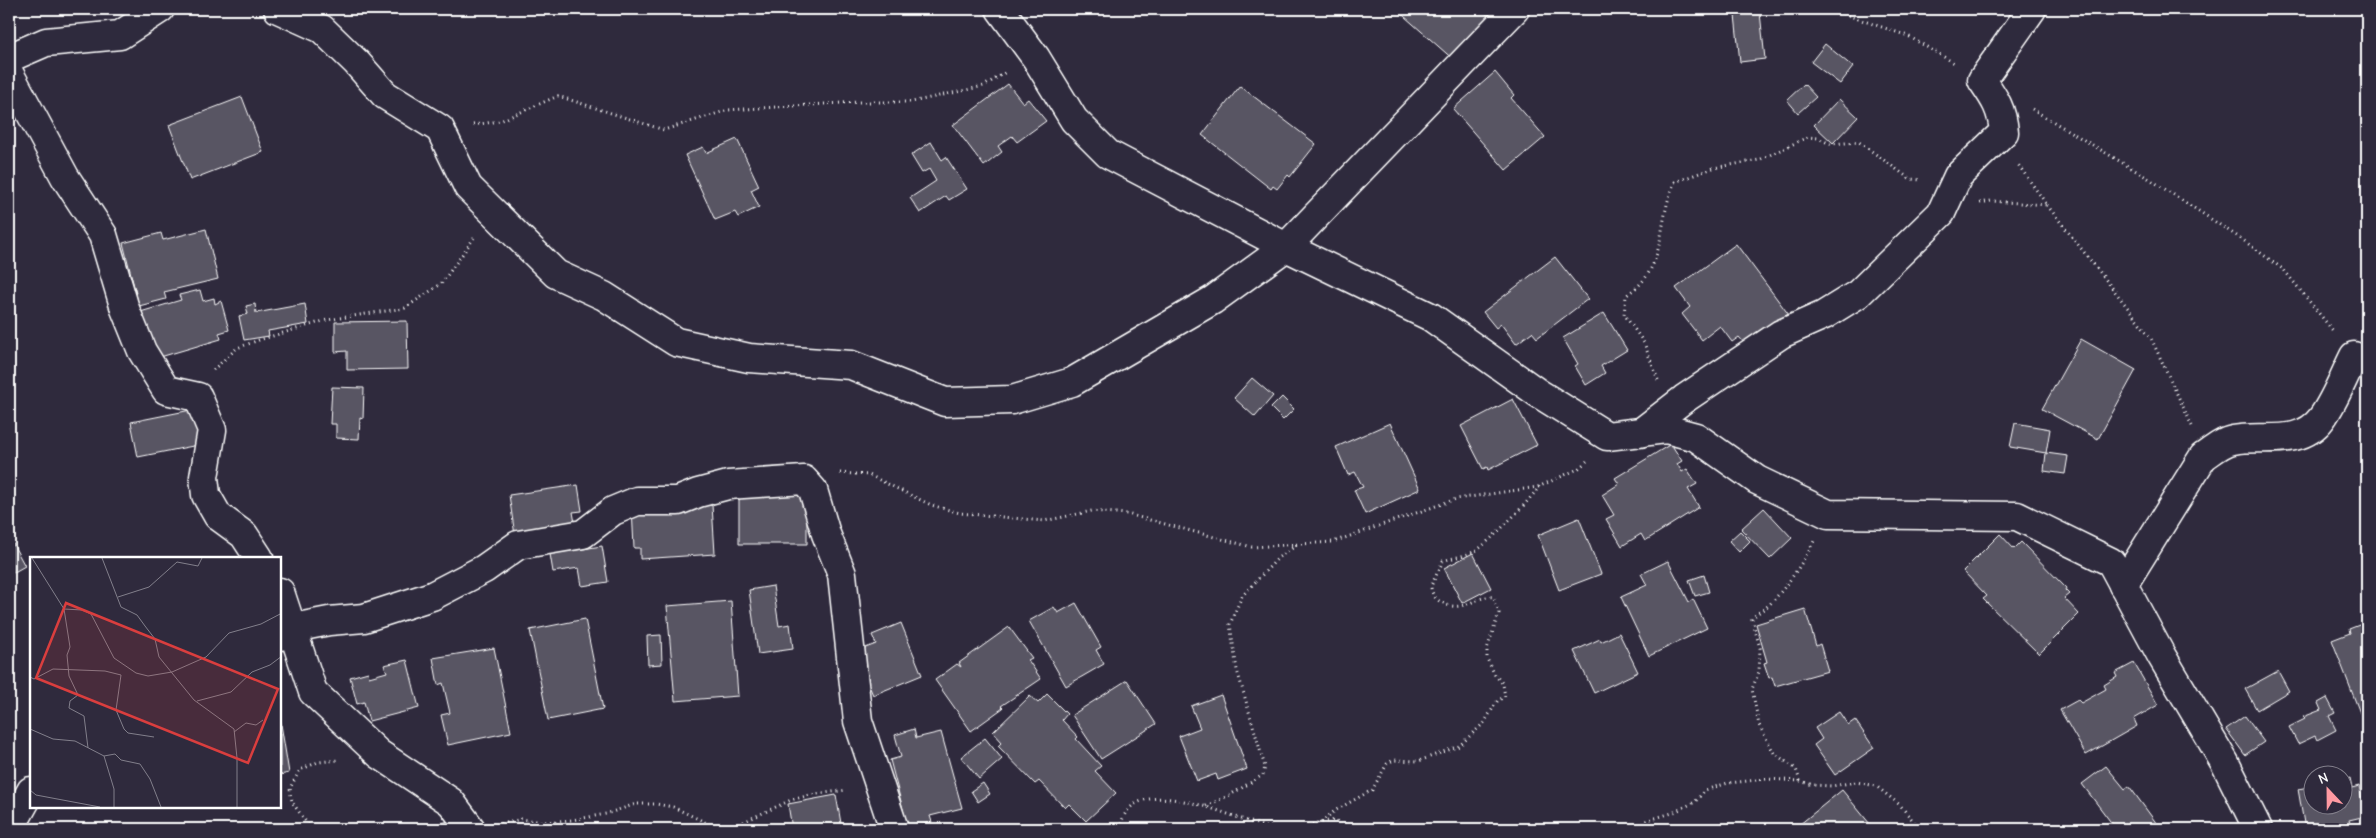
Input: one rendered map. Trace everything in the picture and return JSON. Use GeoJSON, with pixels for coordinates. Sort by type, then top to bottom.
{"type":"FeatureCollection","features":[{"type":"Feature","properties":{"kind":"street"},"geometry":{"type":"LineString","coordinates":[[9,58],[46,42],[120,35],[160,9]]}},
{"type":"Feature","properties":{"kind":"street"},"geometry":{"type":"LineString","coordinates":[[278,9],[322,28],[358,63],[385,95],[440,129],[468,187],[556,274],[604,296],[676,342],[748,358],[852,365],[945,402],[1012,400],[1072,382],[1213,300],[1286,248],[1515,9]]}},
{"type":"Feature","properties":{"kind":"street"},"geometry":{"type":"LineString","coordinates":[[1000,9],[1036,58],[1074,120],[1108,154],[1286,248],[1430,317],[1538,393],[1607,436],[1666,429],[1696,436],[1757,480],[1828,514],[2017,516],[2111,562],[2224,763],[2258,829]]}},
{"type":"Feature","properties":{"kind":"street"},"geometry":{"type":"LineString","coordinates":[[1629,434],[1672,408],[1781,334],[1824,316],[1858,294],[1940,213],[1958,176],[2004,132],[2003,115],[1999,105],[1982,80],[2032,9]]}},
{"type":"Feature","properties":{"kind":"street"},"geometry":{"type":"LineString","coordinates":[[9,73],[65,177],[103,235],[125,309],[142,351],[166,390],[198,397],[212,430],[204,476],[206,495],[218,516],[244,535],[258,557]]}},
{"type":"Feature","properties":{"kind":"street"},"geometry":{"type":"LineString","coordinates":[[2123,585],[2203,457],[2217,447],[2232,440],[2278,440],[2310,430],[2322,418],[2354,356]]}},
{"type":"Feature","properties":{"kind":"street"},"geometry":{"type":"LineString","coordinates":[[287,632],[329,621],[364,618],[432,596],[484,569],[518,545],[583,534],[613,511],[637,501],[678,501],[698,493],[728,485],[804,480],[813,490],[826,534],[842,574],[858,721],[894,829]]}},
{"type":"Feature","properties":{"kind":"street"},"geometry":{"type":"LineString","coordinates":[[281,598],[287,632],[313,692],[380,754],[451,802],[482,828]]}},
{"type":"Feature","properties":{"kind":"street"},"geometry":{"type":"LineString","coordinates":[[10,829],[30,793]]}},
{"type":"Feature","properties":{"kind":"path"},"geometry":{"type":"LineString","coordinates":[[1829,9],[1908,36],[1982,80]]}},
{"type":"Feature","properties":{"kind":"path"},"geometry":{"type":"LineString","coordinates":[[440,129],[500,121],[558,96],[664,130],[728,110],[858,102],[912,102],[984,86],[1017,65],[1036,58]]}},
{"type":"Feature","properties":{"kind":"path"},"geometry":{"type":"LineString","coordinates":[[2024,104],[2148,178],[2243,240],[2284,270],[2354,356]]}},
{"type":"Feature","properties":{"kind":"path"},"geometry":{"type":"LineString","coordinates":[[2004,132],[2012,156],[2047,205],[2150,336],[2177,397],[2186,410],[2203,457]]}},
{"type":"Feature","properties":{"kind":"path"},"geometry":{"type":"LineString","coordinates":[[1672,408],[1656,377],[1644,343],[1624,314],[1626,296],[1642,282],[1654,263],[1668,195],[1675,182],[1713,168],[1758,160],[1808,137],[1818,138],[1830,144],[1859,142],[1910,179],[1931,182],[1953,202],[1971,204],[1991,201],[2047,205]]}},
{"type":"Feature","properties":{"kind":"path"},"geometry":{"type":"LineString","coordinates":[[198,397],[212,371],[237,348],[328,320],[405,308],[441,284],[492,211]]}},
{"type":"Feature","properties":{"kind":"path"},"geometry":{"type":"LineString","coordinates":[[804,480],[825,474],[853,472],[869,475],[931,505],[960,513],[1044,521],[1092,511],[1127,514],[1252,547],[1333,542],[1456,499],[1540,486],[1578,469],[1629,434]]}},
{"type":"Feature","properties":{"kind":"path"},"geometry":{"type":"LineString","coordinates":[[1321,822],[1336,810],[1372,790],[1387,764],[1393,760],[1418,761],[1459,746],[1484,723],[1498,700],[1505,697],[1503,684],[1495,675],[1487,659],[1486,649],[1499,613],[1494,597],[1474,600],[1458,606],[1439,602],[1434,597],[1431,586],[1443,561],[1475,552],[1486,544],[1493,534],[1514,517],[1540,486]]}},
{"type":"Feature","properties":{"kind":"path"},"geometry":{"type":"LineString","coordinates":[[1800,780],[1793,766],[1774,753],[1759,725],[1752,689],[1759,672],[1760,648],[1752,620],[1797,572],[1828,514]]}},
{"type":"Feature","properties":{"kind":"path"},"geometry":{"type":"LineString","coordinates":[[1206,806],[1263,775],[1265,767],[1237,670],[1230,624],[1242,596],[1279,557],[1299,544]]}},
{"type":"Feature","properties":{"kind":"path"},"geometry":{"type":"LineString","coordinates":[[310,829],[292,802],[290,788],[300,770],[318,762],[356,759],[380,754]]}},
{"type":"Feature","properties":{"kind":"path"},"geometry":{"type":"LineString","coordinates":[[1633,829],[1645,821],[1672,813],[1695,802],[1705,790],[1728,783],[1767,779],[1800,780],[1813,785],[1832,786],[1856,782],[1876,786],[1900,804],[1920,829]]}},
{"type":"Feature","properties":{"kind":"path"},"geometry":{"type":"LineString","coordinates":[[482,828],[521,820],[544,822],[572,820],[606,814],[636,804],[673,807],[711,825],[740,824],[791,800],[810,795],[830,791],[880,788]]}},
{"type":"Feature","properties":{"kind":"path"},"geometry":{"type":"LineString","coordinates":[[1120,829],[1122,819],[1137,803],[1169,798],[1206,806],[1249,822],[1278,829]]}},
{"type":"Feature","properties":{"kind":"path"},"geometry":{"type":"LineString","coordinates":[[1298,829],[1321,822],[1336,820],[1342,829]]}},
{"type":"Feature","properties":{"kind":"building"},"geometry":{"type":"Polygon","coordinates":[[[1396,9],[1481,9],[1493,20],[1455,61],[1396,9]]]}},
{"type":"Feature","properties":{"kind":"building"},"geometry":{"type":"Polygon","coordinates":[[[1760,13],[1765,59],[1740,62],[1735,15],[1760,13]]]}},
{"type":"Feature","properties":{"kind":"building"},"geometry":{"type":"Polygon","coordinates":[[[1825,44],[1853,67],[1840,84],[1811,62],[1825,44]]]}},
{"type":"Feature","properties":{"kind":"building"},"geometry":{"type":"Polygon","coordinates":[[[1495,72],[1514,95],[1511,98],[1545,137],[1506,170],[1453,109],[1495,72]]]}},
{"type":"Feature","properties":{"kind":"building"},"geometry":{"type":"Polygon","coordinates":[[[1008,84],[1023,103],[1028,99],[1046,121],[1017,142],[1012,136],[998,146],[1002,152],[984,166],[953,125],[1008,84]]]}},
{"type":"Feature","properties":{"kind":"building"},"geometry":{"type":"Polygon","coordinates":[[[1804,84],[1816,97],[1798,113],[1787,100],[1804,84]]]}},
{"type":"Feature","properties":{"kind":"building"},"geometry":{"type":"Polygon","coordinates":[[[1240,86],[1316,144],[1290,177],[1288,175],[1277,189],[1273,186],[1271,189],[1202,135],[1240,86]]]}},
{"type":"Feature","properties":{"kind":"building"},"geometry":{"type":"Polygon","coordinates":[[[242,97],[263,152],[190,180],[169,125],[242,97]]]}},
{"type":"Feature","properties":{"kind":"building"},"geometry":{"type":"Polygon","coordinates":[[[1839,99],[1858,117],[1833,143],[1814,125],[1839,99]]]}},
{"type":"Feature","properties":{"kind":"building"},"geometry":{"type":"Polygon","coordinates":[[[737,139],[759,186],[751,190],[759,207],[738,217],[735,212],[715,220],[685,155],[703,147],[706,153],[737,139]]]}},
{"type":"Feature","properties":{"kind":"building"},"geometry":{"type":"Polygon","coordinates":[[[931,142],[942,160],[946,157],[967,189],[949,200],[946,196],[920,213],[910,198],[936,181],[929,169],[922,173],[911,155],[931,142]]]}},
{"type":"Feature","properties":{"kind":"building"},"geometry":{"type":"Polygon","coordinates":[[[206,229],[218,279],[164,292],[166,299],[139,306],[123,243],[161,233],[163,240],[206,229]]]}},
{"type":"Feature","properties":{"kind":"building"},"geometry":{"type":"Polygon","coordinates":[[[1736,244],[1789,315],[1747,346],[1739,337],[1732,342],[1720,326],[1702,340],[1682,314],[1690,307],[1676,288],[1736,244]]]}},
{"type":"Feature","properties":{"kind":"building"},"geometry":{"type":"Polygon","coordinates":[[[1555,257],[1588,299],[1537,338],[1532,332],[1516,344],[1501,324],[1496,328],[1483,312],[1555,257]]]}},
{"type":"Feature","properties":{"kind":"building"},"geometry":{"type":"Polygon","coordinates":[[[200,290],[203,301],[214,298],[215,304],[221,301],[229,330],[219,333],[221,339],[150,360],[137,313],[181,300],[179,295],[200,290]]]}},
{"type":"Feature","properties":{"kind":"building"},"geometry":{"type":"Polygon","coordinates":[[[255,304],[256,313],[305,304],[308,324],[268,331],[269,336],[244,340],[239,316],[248,314],[246,306],[255,304]]]}},
{"type":"Feature","properties":{"kind":"building"},"geometry":{"type":"Polygon","coordinates":[[[1604,313],[1627,350],[1601,366],[1605,373],[1586,385],[1575,366],[1578,364],[1563,338],[1604,313]]]}},
{"type":"Feature","properties":{"kind":"building"},"geometry":{"type":"Polygon","coordinates":[[[407,321],[408,369],[347,370],[347,351],[335,352],[335,322],[407,321]]]}},
{"type":"Feature","properties":{"kind":"building"},"geometry":{"type":"Polygon","coordinates":[[[2081,339],[2136,370],[2098,439],[2042,409],[2081,339]]]}},
{"type":"Feature","properties":{"kind":"building"},"geometry":{"type":"Polygon","coordinates":[[[1252,378],[1273,396],[1255,417],[1234,398],[1252,378]]]}},
{"type":"Feature","properties":{"kind":"building"},"geometry":{"type":"Polygon","coordinates":[[[332,387],[364,388],[363,419],[360,418],[359,439],[336,438],[336,424],[330,424],[332,387]]]}},
{"type":"Feature","properties":{"kind":"building"},"geometry":{"type":"Polygon","coordinates":[[[1282,397],[1294,409],[1283,420],[1271,408],[1282,397]]]}},
{"type":"Feature","properties":{"kind":"building"},"geometry":{"type":"Polygon","coordinates":[[[1513,399],[1537,445],[1488,470],[1487,467],[1483,469],[1461,426],[1513,399]]]}},
{"type":"Feature","properties":{"kind":"building"},"geometry":{"type":"Polygon","coordinates":[[[196,409],[203,444],[138,457],[131,422],[196,409]]]}},
{"type":"Feature","properties":{"kind":"building"},"geometry":{"type":"Polygon","coordinates":[[[1390,423],[1420,489],[1365,514],[1354,490],[1363,487],[1355,472],[1348,475],[1336,447],[1390,423]]]}},
{"type":"Feature","properties":{"kind":"building"},"geometry":{"type":"Polygon","coordinates":[[[2015,423],[2050,429],[2046,453],[2010,447],[2015,423]]]}},
{"type":"Feature","properties":{"kind":"building"},"geometry":{"type":"Polygon","coordinates":[[[1671,444],[1682,461],[1677,464],[1682,472],[1687,469],[1697,484],[1688,489],[1699,507],[1645,541],[1641,534],[1622,546],[1606,519],[1614,515],[1602,495],[1619,484],[1615,478],[1671,444]]]}},
{"type":"Feature","properties":{"kind":"building"},"geometry":{"type":"Polygon","coordinates":[[[2046,453],[2068,456],[2065,474],[2044,471],[2046,453]]]}},
{"type":"Feature","properties":{"kind":"building"},"geometry":{"type":"Polygon","coordinates":[[[578,485],[582,511],[573,512],[577,534],[516,542],[509,495],[578,485]]]}},
{"type":"Feature","properties":{"kind":"building"},"geometry":{"type":"Polygon","coordinates":[[[807,486],[807,544],[739,544],[739,487],[807,486]]]}},
{"type":"Feature","properties":{"kind":"building"},"geometry":{"type":"Polygon","coordinates":[[[712,505],[715,554],[640,559],[640,548],[634,548],[632,508],[712,505]]]}},
{"type":"Feature","properties":{"kind":"building"},"geometry":{"type":"Polygon","coordinates":[[[1764,508],[1792,538],[1770,559],[1741,529],[1764,508]]]}},
{"type":"Feature","properties":{"kind":"building"},"geometry":{"type":"Polygon","coordinates":[[[1579,518],[1601,574],[1559,590],[1538,535],[1579,518]]]}},
{"type":"Feature","properties":{"kind":"building"},"geometry":{"type":"Polygon","coordinates":[[[1740,531],[1750,541],[1739,552],[1729,541],[1740,531]]]}},
{"type":"Feature","properties":{"kind":"building"},"geometry":{"type":"Polygon","coordinates":[[[2000,534],[2014,549],[2021,542],[2066,588],[2065,590],[2069,594],[2064,598],[2079,614],[2039,654],[1983,599],[1987,596],[1963,571],[2000,534]]]}},
{"type":"Feature","properties":{"kind":"building"},"geometry":{"type":"Polygon","coordinates":[[[9,537],[25,566],[9,575],[9,537]]]}},
{"type":"Feature","properties":{"kind":"building"},"geometry":{"type":"Polygon","coordinates":[[[602,546],[608,582],[582,586],[579,568],[553,572],[550,554],[602,546]]]}},
{"type":"Feature","properties":{"kind":"building"},"geometry":{"type":"Polygon","coordinates":[[[1473,553],[1491,588],[1462,603],[1444,568],[1473,553]]]}},
{"type":"Feature","properties":{"kind":"building"},"geometry":{"type":"Polygon","coordinates":[[[1668,561],[1689,602],[1693,599],[1707,628],[1649,656],[1621,597],[1647,585],[1641,574],[1668,561]]]}},
{"type":"Feature","properties":{"kind":"building"},"geometry":{"type":"Polygon","coordinates":[[[1704,575],[1709,592],[1695,596],[1689,580],[1704,575]]]}},
{"type":"Feature","properties":{"kind":"building"},"geometry":{"type":"Polygon","coordinates":[[[773,586],[779,626],[790,624],[793,649],[758,654],[749,590],[773,586]]]}},
{"type":"Feature","properties":{"kind":"building"},"geometry":{"type":"Polygon","coordinates":[[[731,601],[738,696],[675,701],[667,606],[731,601]]]}},
{"type":"Feature","properties":{"kind":"building"},"geometry":{"type":"Polygon","coordinates":[[[1076,603],[1101,647],[1096,650],[1104,664],[1066,686],[1029,621],[1054,607],[1058,613],[1076,603]]]}},
{"type":"Feature","properties":{"kind":"building"},"geometry":{"type":"Polygon","coordinates":[[[1805,609],[1816,646],[1820,644],[1828,671],[1775,686],[1772,677],[1769,678],[1764,663],[1767,662],[1756,624],[1805,609]]]}},
{"type":"Feature","properties":{"kind":"building"},"geometry":{"type":"Polygon","coordinates":[[[585,619],[603,709],[548,720],[530,630],[585,619]]]}},
{"type":"Feature","properties":{"kind":"building"},"geometry":{"type":"Polygon","coordinates":[[[2367,622],[2367,725],[2365,726],[2332,640],[2350,633],[2349,629],[2367,622]]]}},
{"type":"Feature","properties":{"kind":"building"},"geometry":{"type":"Polygon","coordinates":[[[901,623],[922,675],[873,695],[855,652],[876,644],[872,635],[901,623]]]}},
{"type":"Feature","properties":{"kind":"building"},"geometry":{"type":"Polygon","coordinates":[[[1009,627],[1032,658],[1028,660],[1041,679],[1001,706],[1003,708],[971,731],[935,680],[957,664],[961,667],[959,663],[1009,627]]]}},
{"type":"Feature","properties":{"kind":"building"},"geometry":{"type":"Polygon","coordinates":[[[1619,633],[1638,672],[1594,693],[1574,651],[1600,639],[1601,642],[1619,633]]]}},
{"type":"Feature","properties":{"kind":"building"},"geometry":{"type":"Polygon","coordinates":[[[661,635],[662,664],[648,665],[647,636],[661,635]]]}},
{"type":"Feature","properties":{"kind":"building"},"geometry":{"type":"Polygon","coordinates":[[[494,648],[511,732],[448,745],[441,715],[450,713],[443,683],[438,685],[433,658],[494,648]]]}},
{"type":"Feature","properties":{"kind":"building"},"geometry":{"type":"Polygon","coordinates":[[[407,660],[419,708],[369,721],[364,702],[357,704],[350,677],[368,672],[369,677],[387,672],[384,665],[407,660]]]}},
{"type":"Feature","properties":{"kind":"building"},"geometry":{"type":"Polygon","coordinates":[[[2134,663],[2158,705],[2134,719],[2137,726],[2086,755],[2060,710],[2078,700],[2081,703],[2106,689],[2104,685],[2117,677],[2115,673],[2134,663]]]}},
{"type":"Feature","properties":{"kind":"building"},"geometry":{"type":"Polygon","coordinates":[[[2278,671],[2289,691],[2257,710],[2245,689],[2278,671]]]}},
{"type":"Feature","properties":{"kind":"building"},"geometry":{"type":"Polygon","coordinates":[[[1127,680],[1156,724],[1101,759],[1072,715],[1127,680]]]}},
{"type":"Feature","properties":{"kind":"building"},"geometry":{"type":"Polygon","coordinates":[[[1047,694],[1067,714],[1062,720],[1078,737],[1076,739],[1101,766],[1095,771],[1116,793],[1086,821],[1069,804],[1065,808],[1039,781],[1035,784],[998,746],[1002,742],[993,732],[1030,696],[1038,703],[1047,694]]]}},
{"type":"Feature","properties":{"kind":"building"},"geometry":{"type":"Polygon","coordinates":[[[1221,695],[1247,769],[1218,780],[1216,774],[1197,781],[1179,736],[1200,728],[1191,706],[1221,695]]]}},
{"type":"Feature","properties":{"kind":"building"},"geometry":{"type":"Polygon","coordinates":[[[2327,698],[2335,713],[2329,716],[2336,730],[2317,740],[2315,736],[2298,744],[2289,727],[2305,719],[2303,717],[2321,710],[2318,703],[2327,698]]]}},
{"type":"Feature","properties":{"kind":"building"},"geometry":{"type":"Polygon","coordinates":[[[1839,712],[1848,725],[1855,720],[1874,748],[1835,775],[1814,745],[1822,739],[1815,728],[1839,712]]]}},
{"type":"Feature","properties":{"kind":"building"},"geometry":{"type":"Polygon","coordinates":[[[2245,716],[2264,742],[2245,755],[2226,729],[2245,716]]]}},
{"type":"Feature","properties":{"kind":"building"},"geometry":{"type":"Polygon","coordinates":[[[281,724],[289,773],[281,775],[281,724]]]}},
{"type":"Feature","properties":{"kind":"building"},"geometry":{"type":"Polygon","coordinates":[[[914,729],[916,738],[941,732],[962,808],[930,816],[932,822],[908,828],[890,760],[901,757],[895,735],[914,729]]]}},
{"type":"Feature","properties":{"kind":"building"},"geometry":{"type":"Polygon","coordinates":[[[985,738],[1002,759],[979,779],[961,757],[985,738]]]}},
{"type":"Feature","properties":{"kind":"building"},"geometry":{"type":"Polygon","coordinates":[[[2106,766],[2125,789],[2129,786],[2157,824],[2151,829],[2116,829],[2082,784],[2106,766]]]}},
{"type":"Feature","properties":{"kind":"building"},"geometry":{"type":"Polygon","coordinates":[[[983,783],[990,794],[978,802],[971,791],[983,783]]]}},
{"type":"Feature","properties":{"kind":"building"},"geometry":{"type":"Polygon","coordinates":[[[2359,786],[2366,816],[2349,820],[2351,827],[2354,826],[2355,829],[2305,829],[2298,789],[2304,788],[2304,816],[2354,816],[2354,787],[2359,786]]]}},
{"type":"Feature","properties":{"kind":"building"},"geometry":{"type":"Polygon","coordinates":[[[1842,790],[1870,824],[1864,829],[1794,829],[1842,790]]]}},
{"type":"Feature","properties":{"kind":"building"},"geometry":{"type":"Polygon","coordinates":[[[836,795],[842,829],[792,829],[788,804],[836,795]]]}},
{"type":"Feature","properties":{"kind":"building"},"geometry":{"type":"Polygon","coordinates":[[[451,820],[454,829],[426,829],[451,820]]]}}]}
